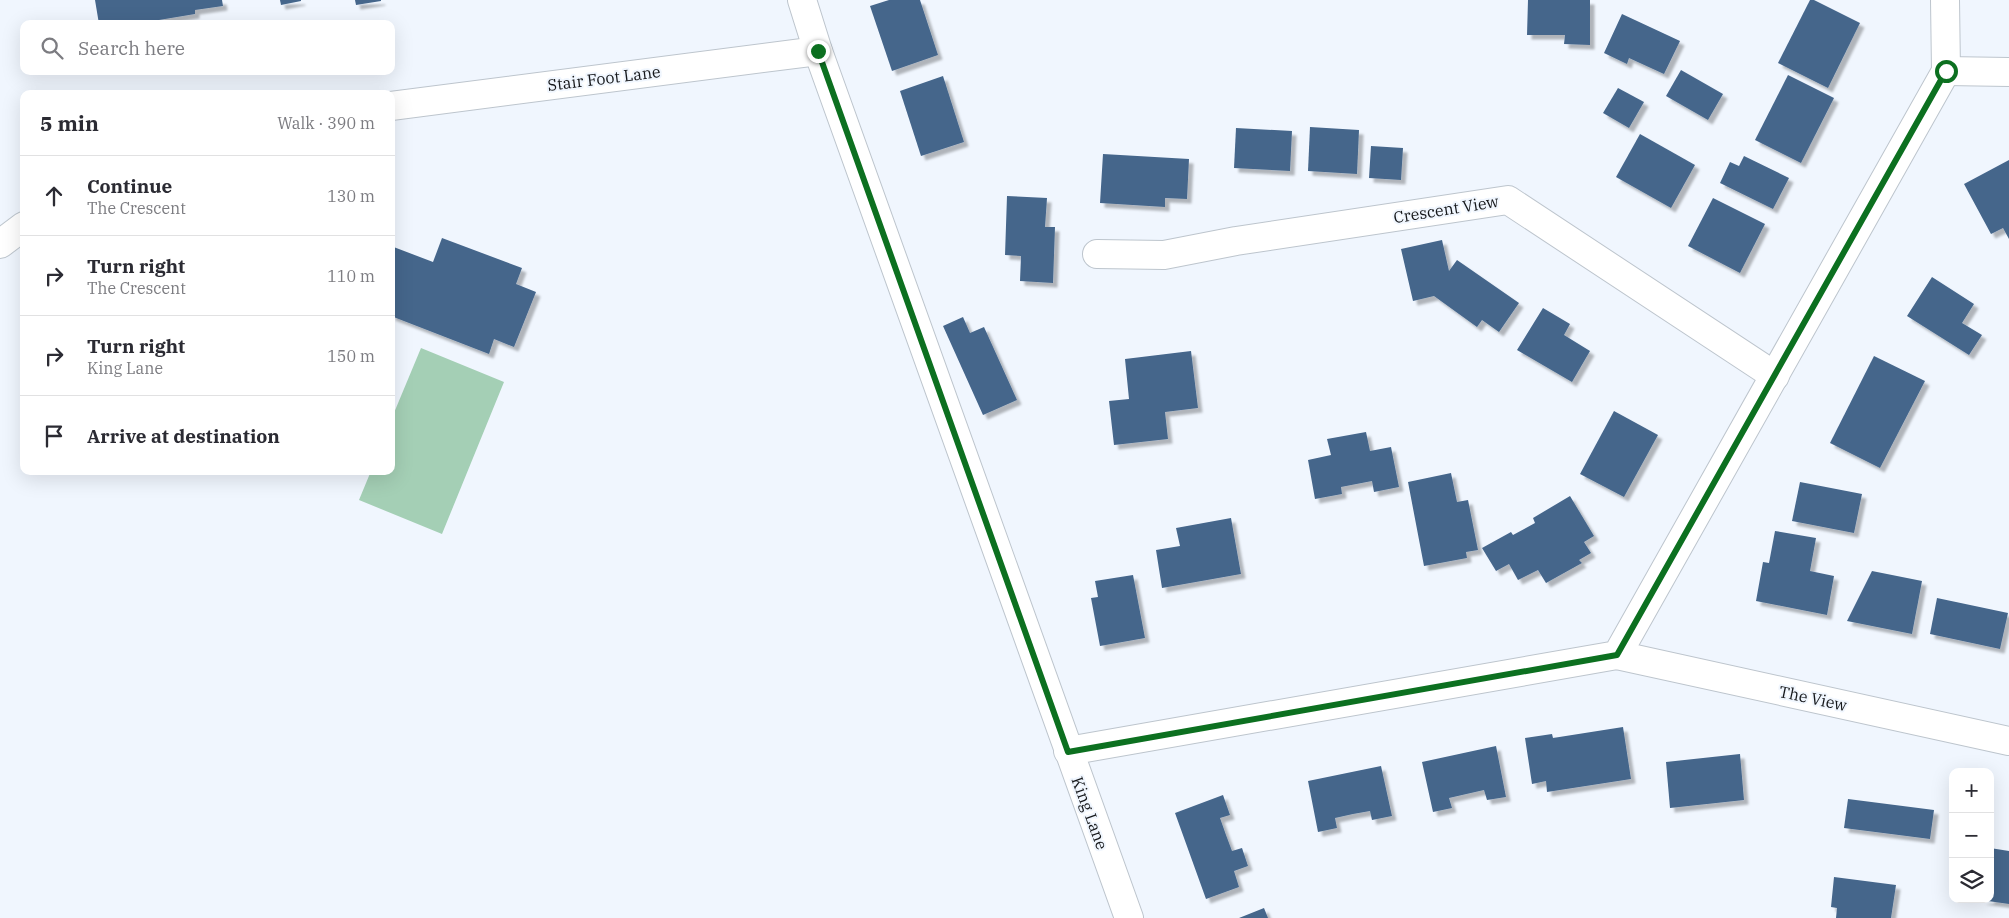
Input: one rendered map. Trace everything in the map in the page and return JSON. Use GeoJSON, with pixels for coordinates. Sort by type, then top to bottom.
{"type":"FeatureCollection","features":[{"type":"Feature","properties":{"kind":"street","name":"King Lane"},"geometry":{"type":"LineString","coordinates":[[802,0],[818,51],[1129,918]]}},
{"type":"Feature","properties":{"kind":"street"},"geometry":{"type":"LineString","coordinates":[[1068,752],[1617,655],[1946,71],[1945,0]]}},
{"type":"Feature","properties":{"kind":"street","name":"Stair Foot Lane"},"geometry":{"type":"LineString","coordinates":[[395,105],[818,51]]}},
{"type":"Feature","properties":{"kind":"street"},"geometry":{"type":"LineString","coordinates":[[1946,71],[2009,72]]}},
{"type":"Feature","properties":{"kind":"street","name":"Crescent View"},"geometry":{"type":"LineString","coordinates":[[1097,254],[1164,255],[1236,241],[1508,200],[1775,376]]}},
{"type":"Feature","properties":{"kind":"street"},"geometry":{"type":"LineString","coordinates":[[0,244],[20,229]]}},
{"type":"Feature","properties":{"kind":"street","name":"The View"},"geometry":{"type":"LineString","coordinates":[[1617,655],[2009,741]]}},
{"type":"Feature","properties":{"kind":"green space"},"geometry":{"type":"Polygon","coordinates":[[[421,348],[504,382],[442,534],[359,500],[369,475],[395,475],[395,410],[421,348]]]}},
{"type":"Feature","properties":{"kind":"building"},"geometry":{"type":"Polygon","coordinates":[[[95,0],[222,0],[223,6],[195,10],[195,14],[159,20],[98,20],[95,0]]]}},
{"type":"Feature","properties":{"kind":"building"},"geometry":{"type":"Polygon","coordinates":[[[280,0],[301,0],[301,1],[281,5],[280,0]]]}},
{"type":"Feature","properties":{"kind":"building"},"geometry":{"type":"Polygon","coordinates":[[[355,0],[381,0],[381,1],[356,5],[355,0]]]}},
{"type":"Feature","properties":{"kind":"building"},"geometry":{"type":"Polygon","coordinates":[[[889,0],[920,0],[938,55],[892,71],[870,6],[889,0]]]}},
{"type":"Feature","properties":{"kind":"building"},"geometry":{"type":"Polygon","coordinates":[[[1528,0],[1590,0],[1590,45],[1564,44],[1565,35],[1527,35],[1528,0]]]}},
{"type":"Feature","properties":{"kind":"building"},"geometry":{"type":"Polygon","coordinates":[[[1810,0],[1814,0],[1860,23],[1828,88],[1778,63],[1810,0]]]}},
{"type":"Feature","properties":{"kind":"building"},"geometry":{"type":"Polygon","coordinates":[[[1622,14],[1680,41],[1664,74],[1629,58],[1627,64],[1604,53],[1622,14]]]}},
{"type":"Feature","properties":{"kind":"building"},"geometry":{"type":"Polygon","coordinates":[[[1681,70],[1723,94],[1708,120],[1666,96],[1681,70]]]}},
{"type":"Feature","properties":{"kind":"building"},"geometry":{"type":"Polygon","coordinates":[[[1788,75],[1834,98],[1801,163],[1755,140],[1788,75]]]}},
{"type":"Feature","properties":{"kind":"building"},"geometry":{"type":"Polygon","coordinates":[[[943,76],[964,142],[921,156],[900,91],[943,76]]]}},
{"type":"Feature","properties":{"kind":"building"},"geometry":{"type":"Polygon","coordinates":[[[1618,88],[1644,102],[1629,128],[1603,113],[1618,88]]]}},
{"type":"Feature","properties":{"kind":"building"},"geometry":{"type":"Polygon","coordinates":[[[1310,127],[1359,130],[1357,174],[1308,171],[1310,127]]]}},
{"type":"Feature","properties":{"kind":"building"},"geometry":{"type":"Polygon","coordinates":[[[1236,128],[1292,131],[1290,171],[1234,168],[1236,128]]]}},
{"type":"Feature","properties":{"kind":"building"},"geometry":{"type":"Polygon","coordinates":[[[1640,134],[1695,165],[1671,208],[1616,177],[1640,134]]]}},
{"type":"Feature","properties":{"kind":"building"},"geometry":{"type":"Polygon","coordinates":[[[1371,146],[1403,148],[1401,180],[1369,178],[1371,146]]]}},
{"type":"Feature","properties":{"kind":"building"},"geometry":{"type":"Polygon","coordinates":[[[1103,154],[1189,159],[1187,199],[1165,198],[1165,207],[1100,203],[1103,154]]]}},
{"type":"Feature","properties":{"kind":"building"},"geometry":{"type":"Polygon","coordinates":[[[1744,156],[1789,178],[1773,209],[1720,183],[1730,162],[1739,166],[1744,156]]]}},
{"type":"Feature","properties":{"kind":"building"},"geometry":{"type":"Polygon","coordinates":[[[2009,160],[2009,239],[2003,228],[1991,234],[1964,184],[2009,160]]]}},
{"type":"Feature","properties":{"kind":"building"},"geometry":{"type":"Polygon","coordinates":[[[1007,196],[1047,198],[1045,227],[1055,227],[1053,283],[1020,281],[1021,256],[1005,255],[1007,196]]]}},
{"type":"Feature","properties":{"kind":"building"},"geometry":{"type":"Polygon","coordinates":[[[1713,198],[1765,224],[1740,273],[1688,246],[1713,198]]]}},
{"type":"Feature","properties":{"kind":"building"},"geometry":{"type":"Polygon","coordinates":[[[442,238],[522,268],[516,284],[536,292],[514,347],[494,339],[489,354],[395,318],[395,248],[433,262],[442,238]]]}},
{"type":"Feature","properties":{"kind":"building"},"geometry":{"type":"Polygon","coordinates":[[[1442,240],[1449,271],[1457,260],[1519,303],[1499,332],[1482,320],[1477,327],[1434,296],[1413,301],[1401,249],[1442,240]]]}},
{"type":"Feature","properties":{"kind":"building"},"geometry":{"type":"Polygon","coordinates":[[[1932,277],[1974,304],[1962,323],[1982,335],[1969,355],[1907,316],[1932,277]]]}},
{"type":"Feature","properties":{"kind":"building"},"geometry":{"type":"Polygon","coordinates":[[[1543,308],[1570,324],[1564,335],[1590,351],[1572,382],[1517,350],[1543,308]]]}},
{"type":"Feature","properties":{"kind":"building"},"geometry":{"type":"Polygon","coordinates":[[[963,317],[970,333],[984,327],[1017,400],[983,415],[943,326],[963,317]]]}},
{"type":"Feature","properties":{"kind":"building"},"geometry":{"type":"Polygon","coordinates":[[[1191,351],[1198,408],[1165,412],[1168,439],[1114,445],[1109,401],[1129,399],[1125,359],[1191,351]]]}},
{"type":"Feature","properties":{"kind":"building"},"geometry":{"type":"Polygon","coordinates":[[[1874,356],[1925,381],[1880,468],[1830,443],[1874,356]]]}},
{"type":"Feature","properties":{"kind":"building"},"geometry":{"type":"Polygon","coordinates":[[[1614,411],[1658,435],[1624,497],[1580,474],[1614,411]]]}},
{"type":"Feature","properties":{"kind":"building"},"geometry":{"type":"Polygon","coordinates":[[[1366,432],[1370,451],[1391,447],[1399,487],[1374,492],[1372,481],[1341,487],[1342,494],[1315,499],[1308,460],[1331,455],[1327,439],[1366,432]]]}},
{"type":"Feature","properties":{"kind":"building"},"geometry":{"type":"Polygon","coordinates":[[[1451,473],[1457,502],[1468,500],[1478,550],[1466,552],[1467,558],[1424,566],[1408,482],[1451,473]]]}},
{"type":"Feature","properties":{"kind":"building"},"geometry":{"type":"Polygon","coordinates":[[[1800,482],[1862,494],[1854,533],[1792,521],[1800,482]]]}},
{"type":"Feature","properties":{"kind":"building"},"geometry":{"type":"Polygon","coordinates":[[[1570,496],[1594,536],[1584,542],[1591,553],[1579,560],[1582,563],[1546,583],[1538,570],[1518,580],[1509,564],[1496,571],[1482,548],[1511,532],[1513,535],[1535,523],[1533,518],[1570,496]]]}},
{"type":"Feature","properties":{"kind":"building"},"geometry":{"type":"Polygon","coordinates":[[[1231,518],[1241,574],[1162,588],[1156,550],[1180,546],[1176,528],[1231,518]]]}},
{"type":"Feature","properties":{"kind":"building"},"geometry":{"type":"Polygon","coordinates":[[[1775,531],[1816,538],[1810,571],[1834,576],[1827,615],[1756,601],[1763,562],[1769,563],[1775,531]]]}},
{"type":"Feature","properties":{"kind":"building"},"geometry":{"type":"Polygon","coordinates":[[[1872,571],[1922,581],[1912,634],[1847,621],[1872,571]]]}},
{"type":"Feature","properties":{"kind":"building"},"geometry":{"type":"Polygon","coordinates":[[[1133,575],[1145,638],[1100,646],[1091,598],[1098,597],[1095,581],[1133,575]]]}},
{"type":"Feature","properties":{"kind":"building"},"geometry":{"type":"Polygon","coordinates":[[[1937,598],[2008,613],[2000,649],[1930,634],[1937,598]]]}},
{"type":"Feature","properties":{"kind":"building"},"geometry":{"type":"Polygon","coordinates":[[[1623,727],[1631,779],[1547,792],[1546,781],[1532,784],[1525,738],[1552,734],[1553,738],[1623,727]]]}},
{"type":"Feature","properties":{"kind":"building"},"geometry":{"type":"Polygon","coordinates":[[[1496,746],[1506,797],[1487,800],[1484,790],[1449,798],[1452,808],[1433,812],[1422,762],[1496,746]]]}},
{"type":"Feature","properties":{"kind":"building"},"geometry":{"type":"Polygon","coordinates":[[[1740,754],[1744,800],[1670,808],[1666,762],[1740,754]]]}},
{"type":"Feature","properties":{"kind":"building"},"geometry":{"type":"Polygon","coordinates":[[[1381,766],[1392,816],[1372,820],[1370,811],[1353,814],[1335,818],[1337,828],[1318,832],[1308,781],[1381,766]]]}},
{"type":"Feature","properties":{"kind":"building"},"geometry":{"type":"Polygon","coordinates":[[[1223,795],[1230,815],[1220,818],[1232,851],[1242,848],[1248,866],[1234,871],[1239,887],[1206,899],[1175,813],[1223,795]]]}},
{"type":"Feature","properties":{"kind":"building"},"geometry":{"type":"Polygon","coordinates":[[[1848,799],[1934,810],[1930,839],[1844,828],[1848,799]]]}},
{"type":"Feature","properties":{"kind":"building"},"geometry":{"type":"Polygon","coordinates":[[[1994,849],[2009,851],[2009,904],[1994,902],[1994,849]]]}},
{"type":"Feature","properties":{"kind":"building"},"geometry":{"type":"Polygon","coordinates":[[[1834,877],[1896,885],[1891,918],[1836,918],[1837,908],[1831,907],[1834,877]]]}},
{"type":"Feature","properties":{"kind":"building"},"geometry":{"type":"Polygon","coordinates":[[[1264,908],[1268,918],[1239,918],[1264,908]]]}},
{"type":"Feature","properties":{"kind":"route"},"geometry":{"type":"LineString","coordinates":[[818,51],[1068,752],[1617,655],[1946,71]]}}]}
